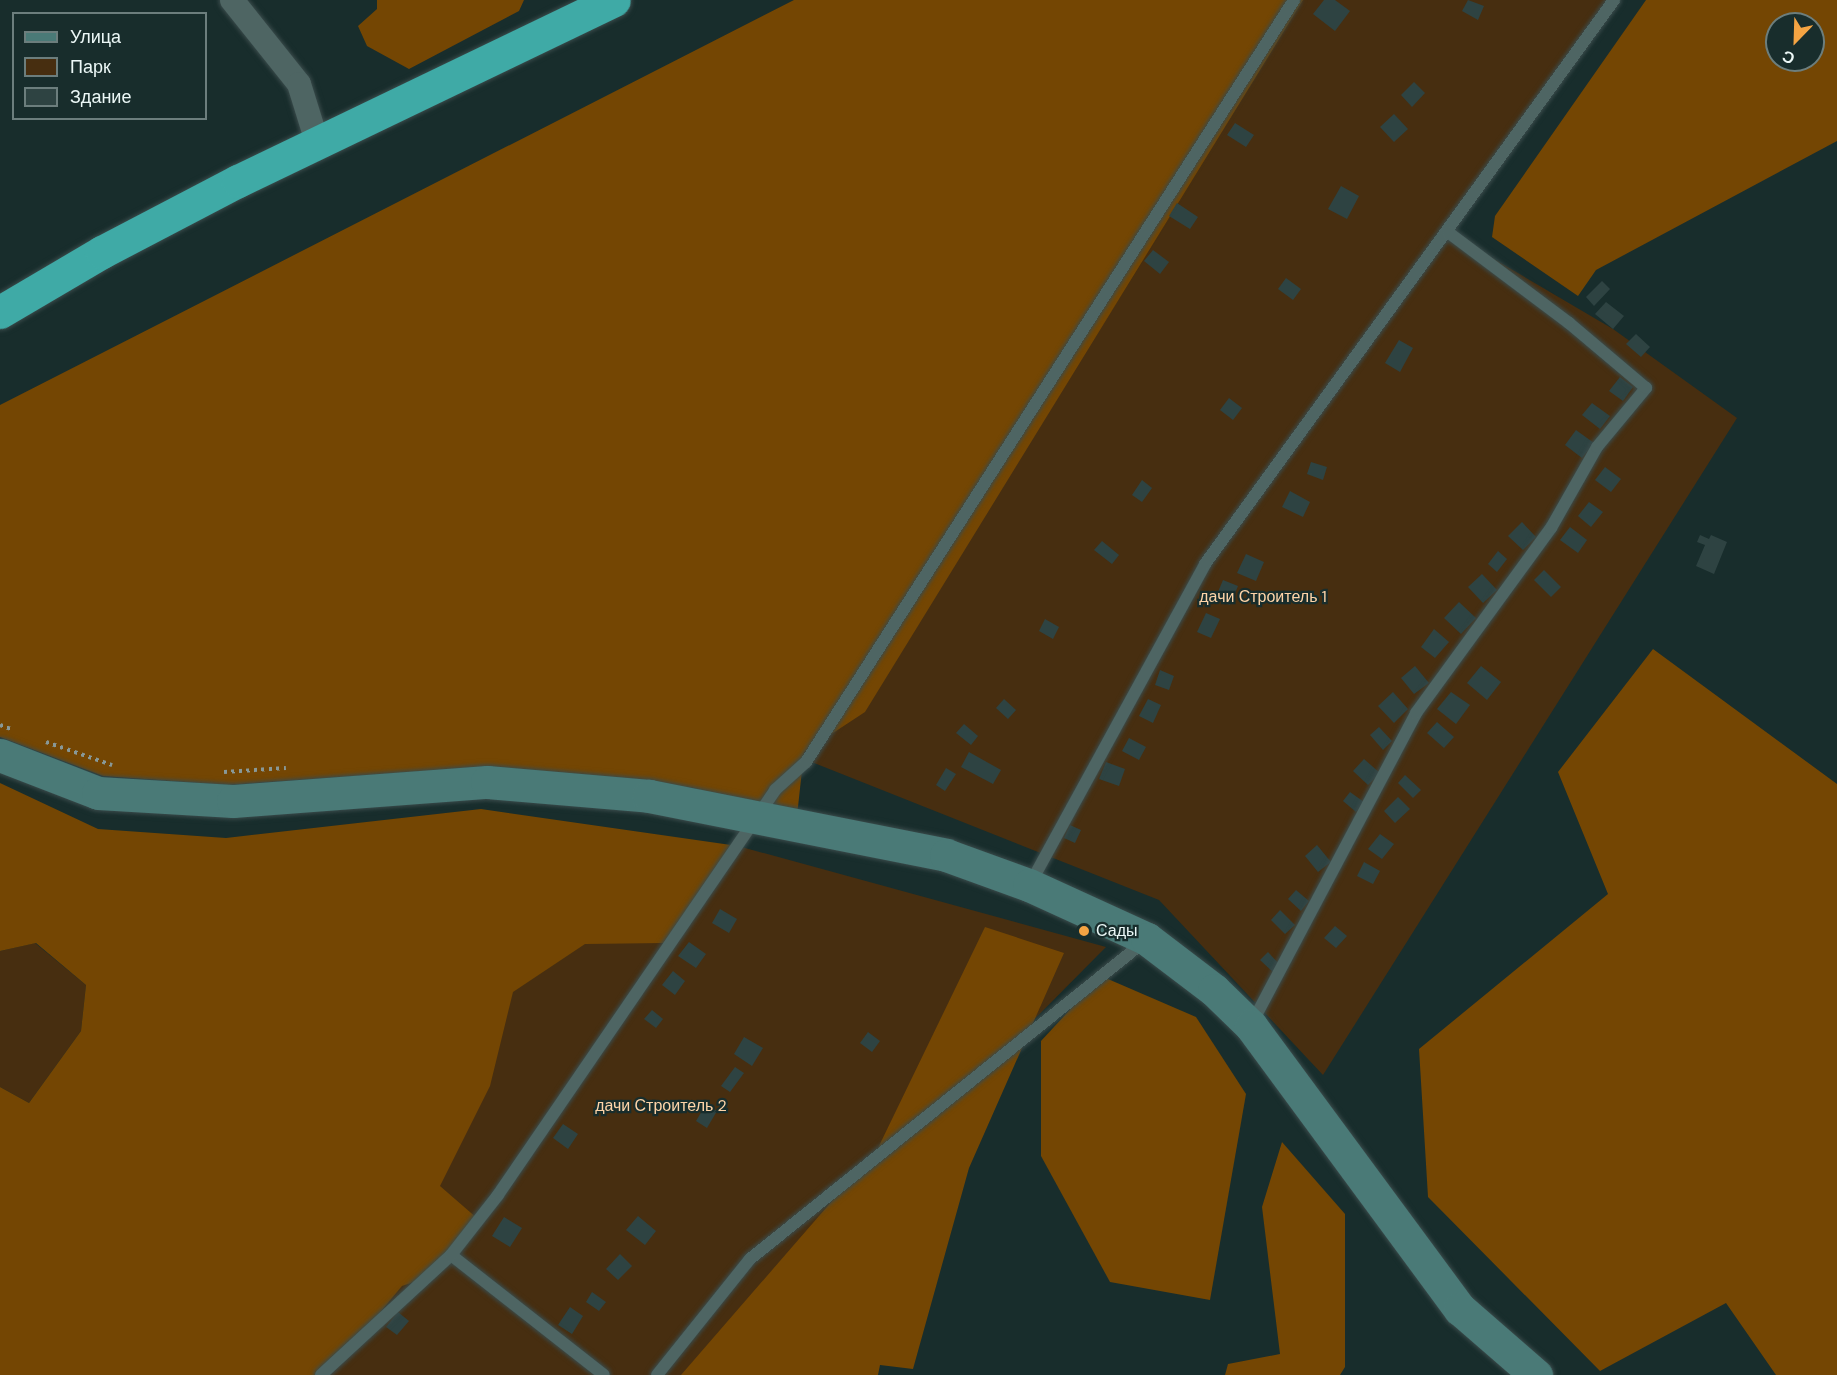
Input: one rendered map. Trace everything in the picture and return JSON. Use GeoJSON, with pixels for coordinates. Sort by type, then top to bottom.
{"type":"FeatureCollection","features":[{"type":"Feature","properties":{"kind":"highway"},"geometry":{"type":"LineString","coordinates":[[0,312],[123,242],[238,181],[318,146],[614,0]]}},
{"type":"Feature","properties":{"kind":"street"},"geometry":{"type":"LineString","coordinates":[[232,0],[299,84],[318,146]]}},
{"type":"Feature","properties":{"kind":"street"},"geometry":{"type":"LineString","coordinates":[[0,755],[98,793],[233,801],[487,782],[649,796],[946,855],[1029,885],[1147,939],[1206,983],[1251,1026],[1460,1309],[1536,1375]]}},
{"type":"Feature","properties":{"kind":"lane"},"geometry":{"type":"LineString","coordinates":[[321,1375],[450,1255],[498,1195],[759,818],[775,790],[806,762],[1294,0]]}},
{"type":"Feature","properties":{"kind":"lane"},"geometry":{"type":"LineString","coordinates":[[1029,885],[1205,564],[1448,232],[1614,0]]}},
{"type":"Feature","properties":{"kind":"lane"},"geometry":{"type":"LineString","coordinates":[[1251,1026],[1416,712],[1551,528],[1597,447],[1646,388],[1569,322],[1448,232]]}},
{"type":"Feature","properties":{"kind":"lane"},"geometry":{"type":"LineString","coordinates":[[657,1375],[750,1259],[1147,939]]}},
{"type":"Feature","properties":{"kind":"lane"},"geometry":{"type":"LineString","coordinates":[[450,1255],[604,1375]]}},
{"type":"Feature","properties":{"kind":"green space","name":"дачи Строитель 1"},"geometry":{"type":"Polygon","coordinates":[[[1288,0],[1613,0],[1448,232],[1613,329],[1737,418],[1323,1075],[1159,900],[794,755],[1288,0]]]}},
{"type":"Feature","properties":{"kind":"green space","name":"дачи Строитель 2"},"geometry":{"type":"Polygon","coordinates":[[[738,846],[1106,947],[682,1375],[328,1375],[499,956],[738,846]]]}},
{"type":"Feature","properties":{"kind":"green space"},"geometry":{"type":"Polygon","coordinates":[[[35,943],[86,985],[81,1031],[29,1103],[0,1087],[0,951],[35,943]]]}},
{"type":"Feature","properties":{"kind":"shaded area"},"geometry":{"type":"Polygon","coordinates":[[[377,0],[524,0],[519,11],[409,69],[367,46],[358,26],[377,9],[377,0]]]}},
{"type":"Feature","properties":{"kind":"shaded area"},"geometry":{"type":"Polygon","coordinates":[[[794,0],[1303,0],[865,712],[804,752],[797,816],[751,807],[694,788],[486,767],[227,785],[103,776],[0,737],[0,405],[794,0]]]}},
{"type":"Feature","properties":{"kind":"shaded area"},"geometry":{"type":"Polygon","coordinates":[[[1646,0],[1837,0],[1837,141],[1596,270],[1578,296],[1492,237],[1495,216],[1646,0]]]}},
{"type":"Feature","properties":{"kind":"shaded area"},"geometry":{"type":"Polygon","coordinates":[[[1653,649],[1837,784],[1837,1375],[1776,1375],[1726,1303],[1600,1371],[1428,1197],[1419,1049],[1608,894],[1558,772],[1653,649]]]}},
{"type":"Feature","properties":{"kind":"shaded area"},"geometry":{"type":"Polygon","coordinates":[[[0,783],[98,829],[226,838],[481,809],[738,846],[665,943],[585,944],[513,992],[490,1086],[440,1186],[478,1219],[441,1273],[402,1286],[328,1375],[0,1375],[0,1087],[29,1103],[81,1031],[86,985],[36,943],[0,951],[0,783]]]}},
{"type":"Feature","properties":{"kind":"shaded area"},"geometry":{"type":"Polygon","coordinates":[[[985,927],[1064,953],[969,1168],[913,1369],[880,1365],[878,1375],[681,1375],[878,1148],[985,927]]]}},
{"type":"Feature","properties":{"kind":"shaded area"},"geometry":{"type":"Polygon","coordinates":[[[1101,976],[1196,1017],[1246,1094],[1210,1300],[1110,1282],[1041,1156],[1041,1041],[1101,976]]]}},
{"type":"Feature","properties":{"kind":"shaded area"},"geometry":{"type":"Polygon","coordinates":[[[1282,1142],[1345,1214],[1345,1367],[1340,1375],[1225,1375],[1228,1364],[1280,1354],[1262,1207],[1282,1142]]]}},
{"type":"Feature","properties":{"kind":"building"},"geometry":{"type":"Polygon","coordinates":[[[1324,0],[1335,0],[1350,11],[1335,31],[1313,14],[1324,0]]]}},
{"type":"Feature","properties":{"kind":"building"},"geometry":{"type":"Polygon","coordinates":[[[1468,0],[1484,6],[1478,20],[1462,11],[1468,0]]]}},
{"type":"Feature","properties":{"kind":"building"},"geometry":{"type":"Polygon","coordinates":[[[1414,82],[1425,93],[1412,107],[1401,95],[1414,82]]]}},
{"type":"Feature","properties":{"kind":"building"},"geometry":{"type":"Polygon","coordinates":[[[1394,114],[1408,129],[1394,142],[1380,127],[1394,114]]]}},
{"type":"Feature","properties":{"kind":"building"},"geometry":{"type":"Polygon","coordinates":[[[1235,123],[1254,135],[1246,147],[1227,135],[1235,123]]]}},
{"type":"Feature","properties":{"kind":"building"},"geometry":{"type":"Polygon","coordinates":[[[1341,186],[1359,196],[1347,219],[1328,209],[1341,186]]]}},
{"type":"Feature","properties":{"kind":"building"},"geometry":{"type":"Polygon","coordinates":[[[1177,203],[1198,217],[1190,229],[1169,216],[1177,203]]]}},
{"type":"Feature","properties":{"kind":"building"},"geometry":{"type":"Polygon","coordinates":[[[1153,250],[1169,262],[1160,274],[1144,261],[1153,250]]]}},
{"type":"Feature","properties":{"kind":"building"},"geometry":{"type":"Polygon","coordinates":[[[1286,278],[1301,289],[1293,300],[1278,289],[1286,278]]]}},
{"type":"Feature","properties":{"kind":"building"},"geometry":{"type":"Polygon","coordinates":[[[1602,281],[1610,289],[1594,306],[1586,297],[1602,281]]]}},
{"type":"Feature","properties":{"kind":"building"},"geometry":{"type":"Polygon","coordinates":[[[1606,302],[1624,316],[1613,329],[1595,314],[1606,302]]]}},
{"type":"Feature","properties":{"kind":"building"},"geometry":{"type":"Polygon","coordinates":[[[1636,334],[1650,347],[1641,357],[1626,344],[1636,334]]]}},
{"type":"Feature","properties":{"kind":"building"},"geometry":{"type":"Polygon","coordinates":[[[1399,340],[1413,348],[1400,372],[1385,363],[1399,340]]]}},
{"type":"Feature","properties":{"kind":"building"},"geometry":{"type":"Polygon","coordinates":[[[1620,377],[1633,387],[1623,401],[1609,391],[1620,377]]]}},
{"type":"Feature","properties":{"kind":"building"},"geometry":{"type":"Polygon","coordinates":[[[1229,398],[1242,408],[1233,420],[1220,410],[1229,398]]]}},
{"type":"Feature","properties":{"kind":"building"},"geometry":{"type":"Polygon","coordinates":[[[1592,403],[1610,416],[1600,429],[1582,415],[1592,403]]]}},
{"type":"Feature","properties":{"kind":"building"},"geometry":{"type":"Polygon","coordinates":[[[1576,430],[1594,443],[1582,458],[1565,445],[1576,430]]]}},
{"type":"Feature","properties":{"kind":"building"},"geometry":{"type":"Polygon","coordinates":[[[1311,462],[1327,467],[1323,480],[1307,474],[1311,462]]]}},
{"type":"Feature","properties":{"kind":"building"},"geometry":{"type":"Polygon","coordinates":[[[1605,467],[1621,479],[1611,492],[1595,480],[1605,467]]]}},
{"type":"Feature","properties":{"kind":"building"},"geometry":{"type":"Polygon","coordinates":[[[1142,480],[1152,488],[1142,502],[1132,495],[1142,480]]]}},
{"type":"Feature","properties":{"kind":"building"},"geometry":{"type":"Polygon","coordinates":[[[1290,491],[1310,502],[1303,517],[1282,507],[1290,491]]]}},
{"type":"Feature","properties":{"kind":"building"},"geometry":{"type":"Polygon","coordinates":[[[1589,502],[1603,512],[1591,527],[1578,516],[1589,502]]]}},
{"type":"Feature","properties":{"kind":"building"},"geometry":{"type":"Polygon","coordinates":[[[1522,522],[1536,537],[1523,550],[1508,536],[1522,522]]]}},
{"type":"Feature","properties":{"kind":"building"},"geometry":{"type":"Polygon","coordinates":[[[1570,527],[1587,540],[1578,553],[1560,540],[1570,527]]]}},
{"type":"Feature","properties":{"kind":"building"},"geometry":{"type":"Polygon","coordinates":[[[1700,535],[1709,539],[1711,535],[1727,542],[1714,574],[1696,566],[1705,545],[1697,542],[1700,535]]]}},
{"type":"Feature","properties":{"kind":"building"},"geometry":{"type":"Polygon","coordinates":[[[1102,541],[1119,555],[1112,564],[1094,550],[1102,541]]]}},
{"type":"Feature","properties":{"kind":"building"},"geometry":{"type":"Polygon","coordinates":[[[1498,551],[1507,559],[1497,572],[1488,564],[1498,551]]]}},
{"type":"Feature","properties":{"kind":"building"},"geometry":{"type":"Polygon","coordinates":[[[1246,554],[1264,562],[1256,581],[1237,573],[1246,554]]]}},
{"type":"Feature","properties":{"kind":"building"},"geometry":{"type":"Polygon","coordinates":[[[1544,570],[1561,587],[1551,597],[1534,580],[1544,570]]]}},
{"type":"Feature","properties":{"kind":"building"},"geometry":{"type":"Polygon","coordinates":[[[1482,574],[1497,590],[1483,603],[1468,587],[1482,574]]]}},
{"type":"Feature","properties":{"kind":"building"},"geometry":{"type":"Polygon","coordinates":[[[1223,580],[1238,586],[1230,605],[1215,599],[1223,580]]]}},
{"type":"Feature","properties":{"kind":"building"},"geometry":{"type":"Polygon","coordinates":[[[1459,602],[1476,618],[1461,634],[1444,618],[1459,602]]]}},
{"type":"Feature","properties":{"kind":"building"},"geometry":{"type":"Polygon","coordinates":[[[1206,613],[1220,619],[1211,638],[1197,632],[1206,613]]]}},
{"type":"Feature","properties":{"kind":"building"},"geometry":{"type":"Polygon","coordinates":[[[1045,619],[1059,627],[1053,639],[1039,631],[1045,619]]]}},
{"type":"Feature","properties":{"kind":"building"},"geometry":{"type":"Polygon","coordinates":[[[1434,629],[1449,642],[1435,658],[1421,647],[1434,629]]]}},
{"type":"Feature","properties":{"kind":"building"},"geometry":{"type":"Polygon","coordinates":[[[1415,666],[1429,683],[1414,694],[1401,678],[1415,666]]]}},
{"type":"Feature","properties":{"kind":"building"},"geometry":{"type":"Polygon","coordinates":[[[1481,666],[1501,682],[1487,700],[1467,683],[1481,666]]]}},
{"type":"Feature","properties":{"kind":"building"},"geometry":{"type":"Polygon","coordinates":[[[1160,670],[1174,676],[1169,690],[1155,685],[1160,670]]]}},
{"type":"Feature","properties":{"kind":"building"},"geometry":{"type":"Polygon","coordinates":[[[1393,692],[1408,709],[1394,723],[1378,706],[1393,692]]]}},
{"type":"Feature","properties":{"kind":"building"},"geometry":{"type":"Polygon","coordinates":[[[1451,692],[1470,705],[1456,724],[1437,709],[1451,692]]]}},
{"type":"Feature","properties":{"kind":"building"},"geometry":{"type":"Polygon","coordinates":[[[1004,699],[1016,710],[1008,719],[996,708],[1004,699]]]}},
{"type":"Feature","properties":{"kind":"building"},"geometry":{"type":"Polygon","coordinates":[[[1148,699],[1161,705],[1153,723],[1139,716],[1148,699]]]}},
{"type":"Feature","properties":{"kind":"building"},"geometry":{"type":"Polygon","coordinates":[[[1437,722],[1454,737],[1444,748],[1427,733],[1437,722]]]}},
{"type":"Feature","properties":{"kind":"building"},"geometry":{"type":"Polygon","coordinates":[[[964,724],[978,736],[971,745],[956,733],[964,724]]]}},
{"type":"Feature","properties":{"kind":"building"},"geometry":{"type":"Polygon","coordinates":[[[1379,727],[1392,741],[1383,750],[1370,735],[1379,727]]]}},
{"type":"Feature","properties":{"kind":"building"},"geometry":{"type":"Polygon","coordinates":[[[1129,738],[1146,747],[1139,760],[1122,751],[1129,738]]]}},
{"type":"Feature","properties":{"kind":"building"},"geometry":{"type":"Polygon","coordinates":[[[969,752],[1001,770],[993,784],[961,767],[969,752]]]}},
{"type":"Feature","properties":{"kind":"building"},"geometry":{"type":"Polygon","coordinates":[[[1364,759],[1380,773],[1368,785],[1353,771],[1364,759]]]}},
{"type":"Feature","properties":{"kind":"building"},"geometry":{"type":"Polygon","coordinates":[[[1106,762],[1125,769],[1119,786],[1099,779],[1106,762]]]}},
{"type":"Feature","properties":{"kind":"building"},"geometry":{"type":"Polygon","coordinates":[[[946,768],[956,774],[945,791],[936,785],[946,768]]]}},
{"type":"Feature","properties":{"kind":"building"},"geometry":{"type":"Polygon","coordinates":[[[1405,775],[1421,790],[1413,798],[1398,783],[1405,775]]]}},
{"type":"Feature","properties":{"kind":"building"},"geometry":{"type":"Polygon","coordinates":[[[1350,792],[1364,802],[1356,812],[1343,801],[1350,792]]]}},
{"type":"Feature","properties":{"kind":"building"},"geometry":{"type":"Polygon","coordinates":[[[1398,797],[1410,809],[1395,823],[1384,811],[1398,797]]]}},
{"type":"Feature","properties":{"kind":"building"},"geometry":{"type":"Polygon","coordinates":[[[1070,825],[1081,830],[1075,843],[1064,838],[1070,825]]]}},
{"type":"Feature","properties":{"kind":"building"},"geometry":{"type":"Polygon","coordinates":[[[1380,834],[1394,844],[1382,859],[1368,849],[1380,834]]]}},
{"type":"Feature","properties":{"kind":"building"},"geometry":{"type":"Polygon","coordinates":[[[1317,845],[1331,862],[1318,872],[1305,856],[1317,845]]]}},
{"type":"Feature","properties":{"kind":"building"},"geometry":{"type":"Polygon","coordinates":[[[1364,862],[1380,871],[1373,884],[1357,876],[1364,862]]]}},
{"type":"Feature","properties":{"kind":"building"},"geometry":{"type":"Polygon","coordinates":[[[1296,890],[1309,901],[1301,911],[1288,899],[1296,890]]]}},
{"type":"Feature","properties":{"kind":"building"},"geometry":{"type":"Polygon","coordinates":[[[720,909],[737,919],[729,933],[712,923],[720,909]]]}},
{"type":"Feature","properties":{"kind":"building"},"geometry":{"type":"Polygon","coordinates":[[[1280,910],[1295,925],[1285,934],[1271,920],[1280,910]]]}},
{"type":"Feature","properties":{"kind":"building"},"geometry":{"type":"Polygon","coordinates":[[[1335,926],[1347,936],[1336,948],[1324,938],[1335,926]]]}},
{"type":"Feature","properties":{"kind":"building"},"geometry":{"type":"Polygon","coordinates":[[[689,942],[706,954],[696,968],[678,956],[689,942]]]}},
{"type":"Feature","properties":{"kind":"building"},"geometry":{"type":"Polygon","coordinates":[[[1268,952],[1281,966],[1274,973],[1260,960],[1268,952]]]}},
{"type":"Feature","properties":{"kind":"building"},"geometry":{"type":"Polygon","coordinates":[[[673,971],[685,981],[675,995],[662,985],[673,971]]]}},
{"type":"Feature","properties":{"kind":"building"},"geometry":{"type":"Polygon","coordinates":[[[652,1010],[663,1019],[656,1028],[644,1019],[652,1010]]]}},
{"type":"Feature","properties":{"kind":"building"},"geometry":{"type":"Polygon","coordinates":[[[868,1032],[880,1041],[872,1052],[860,1043],[868,1032]]]}},
{"type":"Feature","properties":{"kind":"building"},"geometry":{"type":"Polygon","coordinates":[[[744,1037],[763,1048],[752,1066],[734,1054],[744,1037]]]}},
{"type":"Feature","properties":{"kind":"building"},"geometry":{"type":"Polygon","coordinates":[[[735,1067],[744,1073],[730,1092],[721,1086],[735,1067]]]}},
{"type":"Feature","properties":{"kind":"building"},"geometry":{"type":"Polygon","coordinates":[[[706,1104],[717,1111],[707,1128],[696,1121],[706,1104]]]}},
{"type":"Feature","properties":{"kind":"building"},"geometry":{"type":"Polygon","coordinates":[[[563,1124],[578,1134],[568,1149],[553,1138],[563,1124]]]}},
{"type":"Feature","properties":{"kind":"building"},"geometry":{"type":"Polygon","coordinates":[[[638,1216],[656,1231],[645,1245],[626,1230],[638,1216]]]}},
{"type":"Feature","properties":{"kind":"building"},"geometry":{"type":"Polygon","coordinates":[[[504,1217],[522,1228],[510,1247],[492,1236],[504,1217]]]}},
{"type":"Feature","properties":{"kind":"building"},"geometry":{"type":"Polygon","coordinates":[[[620,1254],[632,1266],[618,1280],[606,1269],[620,1254]]]}},
{"type":"Feature","properties":{"kind":"building"},"geometry":{"type":"Polygon","coordinates":[[[592,1292],[606,1302],[599,1311],[586,1302],[592,1292]]]}},
{"type":"Feature","properties":{"kind":"building"},"geometry":{"type":"Polygon","coordinates":[[[570,1307],[583,1316],[572,1334],[558,1325],[570,1307]]]}},
{"type":"Feature","properties":{"kind":"building"},"geometry":{"type":"Polygon","coordinates":[[[398,1312],[409,1321],[397,1335],[386,1327],[398,1312]]]}},
{"type":"Feature","properties":{"kind":"place","name":"Сады"},"geometry":{"type":"Point","coordinates":[1084,931]}}]}
